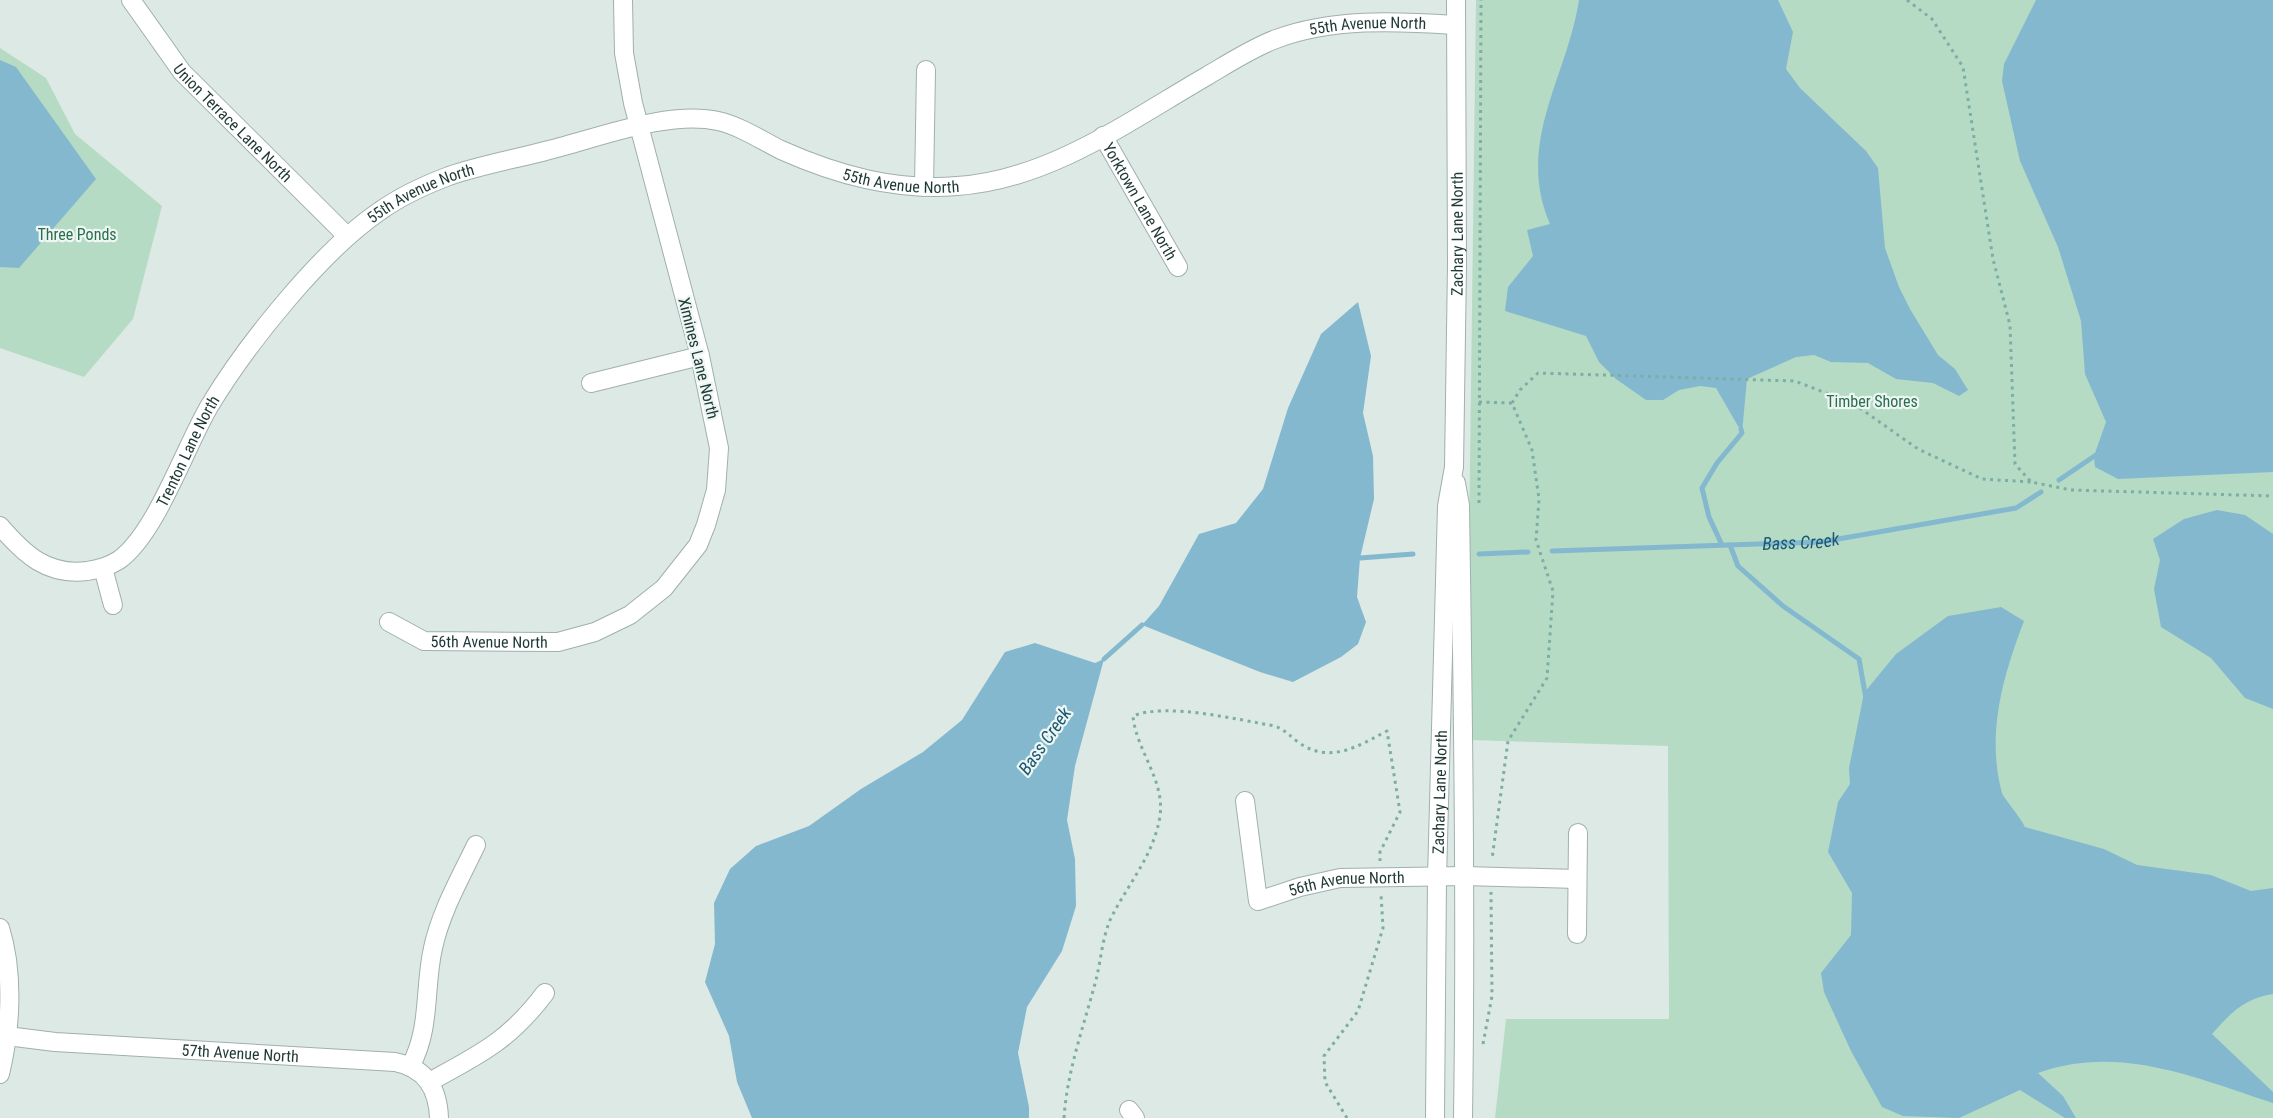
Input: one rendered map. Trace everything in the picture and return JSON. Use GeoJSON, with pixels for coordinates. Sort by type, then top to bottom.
{"type":"FeatureCollection","features":[{"type":"Feature","properties":{"kind":"street","name":"Union Terrace Lane North"},"geometry":{"type":"LineString","coordinates":[[131,0],[182,72],[346,236]]}},
{"type":"Feature","properties":{"kind":"street","name":"Ximines Lane North"},"geometry":{"type":"LineString","coordinates":[[558,642],[595,632],[630,615],[664,588],[698,545],[716,490],[719,448],[700,357],[633,103],[624,53],[623,0]]}},
{"type":"Feature","properties":{"kind":"street","name":"Zachary Lane North"},"geometry":{"type":"LineString","coordinates":[[1435,1118],[1437,878],[1447,506],[1454,467],[1457,265],[1456,0]]}},
{"type":"Feature","properties":{"kind":"street","name":"55th Avenue North"},"geometry":{"type":"LineString","coordinates":[[346,236],[407,195],[451,175],[640,127],[690,119],[719,122],[820,167],[872,181],[924,187],[958,186],[1002,180],[1045,166],[1103,136],[1254,50],[1300,31],[1368,22],[1455,25]]}},
{"type":"Feature","properties":{"kind":"street"},"geometry":{"type":"LineString","coordinates":[[924,187],[926,70]]}},
{"type":"Feature","properties":{"kind":"street","name":"Yorktown Lane North"},"geometry":{"type":"LineString","coordinates":[[1103,136],[1178,267]]}},
{"type":"Feature","properties":{"kind":"street","name":"Trenton Lane North"},"geometry":{"type":"LineString","coordinates":[[0,526],[33,560],[55,570],[75,573],[103,568],[117,562],[137,545],[211,404],[296,291],[346,236]]}},
{"type":"Feature","properties":{"kind":"street"},"geometry":{"type":"LineString","coordinates":[[591,383],[700,357]]}},
{"type":"Feature","properties":{"kind":"street","name":"Zachary Lane North"},"geometry":{"type":"LineString","coordinates":[[1454,467],[1460,505],[1464,876],[1463,1118]]}},
{"type":"Feature","properties":{"kind":"street"},"geometry":{"type":"LineString","coordinates":[[103,568],[113,605]]}},
{"type":"Feature","properties":{"kind":"street","name":"56th Avenue North"},"geometry":{"type":"LineString","coordinates":[[389,622],[424,641],[558,642]]}},
{"type":"Feature","properties":{"kind":"street","name":"56th Avenue North"},"geometry":{"type":"LineString","coordinates":[[1245,801],[1258,901],[1300,887],[1340,878],[1491,876],[1577,879]]}},
{"type":"Feature","properties":{"kind":"street"},"geometry":{"type":"LineString","coordinates":[[1577,934],[1578,833]]}},
{"type":"Feature","properties":{"kind":"street"},"geometry":{"type":"LineString","coordinates":[[439,1118],[435,1090],[423,1073],[411,1065],[423,1036],[433,948],[438,931],[445,908],[476,845]]}},
{"type":"Feature","properties":{"kind":"street"},"geometry":{"type":"LineString","coordinates":[[0,928],[9,978],[7,1036],[0,1074]]}},
{"type":"Feature","properties":{"kind":"street"},"geometry":{"type":"LineString","coordinates":[[429,1082],[501,1041],[525,1019],[545,993]]}},
{"type":"Feature","properties":{"kind":"street","name":"57th Avenue North"},"geometry":{"type":"LineString","coordinates":[[7,1036],[55,1042],[384,1061],[411,1065]]}},
{"type":"Feature","properties":{"kind":"path"},"geometry":{"type":"LineString","coordinates":[[1479,503],[1481,0]]}},
{"type":"Feature","properties":{"kind":"path"},"geometry":{"type":"LineString","coordinates":[[1907,0],[1932,19],[1963,67],[1993,259],[2010,326],[2016,464],[2031,482]]}},
{"type":"Feature","properties":{"kind":"path"},"geometry":{"type":"LineString","coordinates":[[1512,403],[1520,390],[1538,373],[1795,381],[1854,404],[1918,449],[1982,479],[2031,482],[2071,490],[2273,496]]}},
{"type":"Feature","properties":{"kind":"path"},"geometry":{"type":"LineString","coordinates":[[1479,402],[1512,403]]}},
{"type":"Feature","properties":{"kind":"path"},"geometry":{"type":"LineString","coordinates":[[1482,1046],[1492,996],[1491,876],[1508,741],[1547,678],[1553,591],[1536,540],[1539,499],[1532,450],[1512,403]]}},
{"type":"Feature","properties":{"kind":"green space","name":"Timber Shores"},"geometry":{"type":"Polygon","coordinates":[[[1476,0],[2273,0],[2273,1118],[1495,1118],[1506,1019],[1669,1019],[1668,746],[1470,740],[1469,541],[1476,0]]]}},
{"type":"Feature","properties":{"kind":"green space","name":"Three Ponds"},"geometry":{"type":"Polygon","coordinates":[[[0,48],[46,78],[75,134],[162,206],[133,319],[84,377],[0,348],[0,48]]]}},
{"type":"Feature","properties":{"kind":"water"},"geometry":{"type":"Polygon","coordinates":[[[1579,0],[1778,0],[1793,32],[1786,69],[1800,88],[1866,151],[1878,168],[1885,248],[1899,287],[1938,355],[1955,369],[1968,390],[1959,396],[1933,383],[1896,379],[1868,363],[1831,362],[1814,355],[1796,357],[1747,379],[1742,433],[1716,388],[1700,386],[1679,390],[1663,400],[1646,400],[1616,379],[1599,362],[1586,336],[1505,311],[1508,287],[1533,256],[1527,230],[1550,224],[1541,194],[1538,166],[1541,138],[1547,111],[1573,29],[1579,0]]]}},
{"type":"Feature","properties":{"kind":"water"},"geometry":{"type":"Polygon","coordinates":[[[2036,0],[2273,0],[2273,472],[2118,479],[2095,467],[2094,456],[2106,422],[2085,374],[2081,321],[2058,247],[2020,161],[2002,81],[2004,64],[2036,0]]]}},
{"type":"Feature","properties":{"kind":"water"},"geometry":{"type":"Polygon","coordinates":[[[0,60],[16,67],[96,179],[19,268],[0,267],[0,60]]]}},
{"type":"Feature","properties":{"kind":"water"},"geometry":{"type":"Polygon","coordinates":[[[1358,302],[1371,356],[1363,413],[1373,456],[1374,499],[1360,558],[1357,597],[1366,622],[1358,644],[1341,657],[1293,682],[1260,672],[1142,625],[1159,606],[1199,534],[1236,523],[1263,489],[1288,408],[1321,334],[1358,302]]]}},
{"type":"Feature","properties":{"kind":"water"},"geometry":{"type":"Polygon","coordinates":[[[2217,510],[2245,515],[2273,534],[2273,709],[2245,698],[2211,658],[2161,627],[2154,589],[2160,560],[2153,539],[2184,519],[2217,510]]]}},
{"type":"Feature","properties":{"kind":"water"},"geometry":{"type":"Polygon","coordinates":[[[2001,607],[2024,621],[2009,663],[1999,706],[1996,727],[1997,771],[2005,799],[2025,827],[2104,849],[2137,865],[2211,875],[2251,891],[2273,888],[2273,994],[2246,1003],[2212,1034],[2273,1092],[2273,1103],[2157,1068],[2128,1063],[2098,1062],[2068,1065],[2038,1073],[2063,1096],[2076,1118],[2065,1118],[2020,1090],[1959,1118],[1903,1116],[1882,1107],[1851,1051],[1824,992],[1821,973],[1851,935],[1852,893],[1828,852],[1838,802],[1850,784],[1849,768],[1864,693],[1896,654],[1948,616],[2001,607]]]}},
{"type":"Feature","properties":{"kind":"water"},"geometry":{"type":"Polygon","coordinates":[[[1035,643],[1095,663],[1104,659],[1075,766],[1067,820],[1075,859],[1076,906],[1062,951],[1027,1007],[1018,1053],[1029,1107],[1029,1118],[752,1118],[737,1082],[729,1036],[705,982],[715,944],[714,903],[730,869],[756,846],[809,826],[861,789],[923,752],[962,720],[1005,652],[1035,643]]]}},
{"type":"Feature","properties":{"kind":"waterway"},"geometry":{"type":"LineString","coordinates":[[1722,545],[1709,517],[1702,488],[1717,463],[1742,433],[1741,429]]}},
{"type":"Feature","properties":{"kind":"waterway","name":"Bass Creek"},"geometry":{"type":"LineString","coordinates":[[2059,480],[2099,453]]}},
{"type":"Feature","properties":{"kind":"waterway","name":"Bass Creek"},"geometry":{"type":"LineString","coordinates":[[1552,551],[1821,542],[2016,508],[2041,492]]}},
{"type":"Feature","properties":{"kind":"waterway"},"geometry":{"type":"LineString","coordinates":[[1730,545],[1738,566],[1783,606],[1859,659],[1866,699]]}},
{"type":"Feature","properties":{"kind":"waterway","name":"Bass Creek"},"geometry":{"type":"LineString","coordinates":[[1479,554],[1528,552]]}},
{"type":"Feature","properties":{"kind":"waterway","name":"Bass Creek"},"geometry":{"type":"LineString","coordinates":[[1360,558],[1413,554]]}},
{"type":"Feature","properties":{"kind":"waterway","name":"Bass Creek"},"geometry":{"type":"LineString","coordinates":[[1104,659],[1142,625]]}}]}
